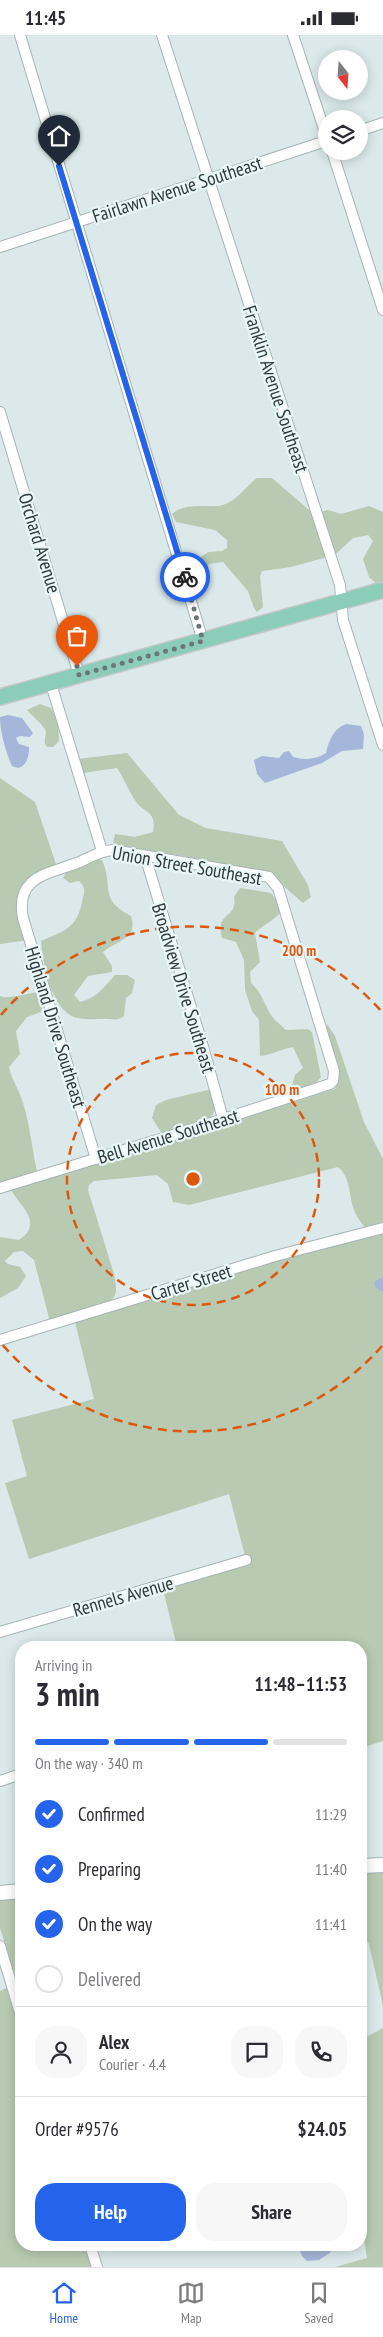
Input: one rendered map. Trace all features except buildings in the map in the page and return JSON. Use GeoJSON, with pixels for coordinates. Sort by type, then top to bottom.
{"type":"FeatureCollection","features":[{"type":"Feature","properties":{"kind":"main road"},"geometry":{"type":"LineString","coordinates":[[0,697],[383,591]]}},
{"type":"Feature","properties":{"kind":"main road"},"geometry":{"type":"LineString","coordinates":[[367,1866],[383,1865]]}},
{"type":"Feature","properties":{"kind":"main road"},"geometry":{"type":"LineString","coordinates":[[0,1893],[15,1892]]}},
{"type":"Feature","properties":{"kind":"street"},"geometry":{"type":"LineString","coordinates":[[20,35],[203,641]]}},
{"type":"Feature","properties":{"kind":"street","name":"Franklin Avenue Southeast"},"geometry":{"type":"LineString","coordinates":[[162,35],[207,180],[340,585],[343,620],[383,745]]}},
{"type":"Feature","properties":{"kind":"street"},"geometry":{"type":"LineString","coordinates":[[293,35],[318,111]]}},
{"type":"Feature","properties":{"kind":"street"},"geometry":{"type":"LineString","coordinates":[[368,128],[383,123]]}},
{"type":"Feature","properties":{"kind":"street","name":"Fairlawn Avenue Southeast"},"geometry":{"type":"LineString","coordinates":[[0,247],[318,144]]}},
{"type":"Feature","properties":{"kind":"street"},"geometry":{"type":"LineString","coordinates":[[335,160],[383,310]]}},
{"type":"Feature","properties":{"kind":"street","name":"Orchard Avenue"},"geometry":{"type":"LineString","coordinates":[[0,412],[79,675]]}},
{"type":"Feature","properties":{"kind":"street"},"geometry":{"type":"LineString","coordinates":[[52,683],[102,851]]}},
{"type":"Feature","properties":{"kind":"street","name":"Union Street Southeast"},"geometry":{"type":"LineString","coordinates":[[23,894],[27,887],[37,878],[85,860],[102,851],[113,850],[262,875],[274,881],[278,888],[334,1071],[333,1081]]}},
{"type":"Feature","properties":{"kind":"street","name":"Broadview Drive Southeast"},"geometry":{"type":"LineString","coordinates":[[145,856],[204,1050],[222,1119]]}},
{"type":"Feature","properties":{"kind":"street","name":"Highland Drive Southeast"},"geometry":{"type":"LineString","coordinates":[[23,894],[21,909],[25,925],[96,1159]]}},
{"type":"Feature","properties":{"kind":"street","name":"Bell Avenue Southeast"},"geometry":{"type":"LineString","coordinates":[[0,1187],[327,1087],[333,1081]]}},
{"type":"Feature","properties":{"kind":"street","name":"Carter Street"},"geometry":{"type":"LineString","coordinates":[[0,1340],[275,1256],[383,1228]]}},
{"type":"Feature","properties":{"kind":"street","name":"Rennels Avenue"},"geometry":{"type":"LineString","coordinates":[[0,1632],[246,1560]]}},
{"type":"Feature","properties":{"kind":"street"},"geometry":{"type":"LineString","coordinates":[[0,1781],[15,1777]]}},
{"type":"Feature","properties":{"kind":"street"},"geometry":{"type":"LineString","coordinates":[[0,1946],[15,1996]]}},
{"type":"Feature","properties":{"kind":"street"},"geometry":{"type":"LineString","coordinates":[[92,2251],[97,2267]]}},
{"type":"Feature","properties":{"kind":"green space"},"geometry":{"type":"Polygon","coordinates":[[[257,478],[272,478],[309,510],[316,513],[328,510],[341,514],[369,506],[383,512],[383,590],[369,577],[363,559],[373,541],[368,535],[353,538],[337,553],[327,557],[291,567],[262,571],[260,576],[263,607],[257,612],[248,591],[223,562],[209,564],[199,582],[192,580],[194,562],[208,552],[222,551],[227,548],[227,540],[215,530],[176,522],[172,514],[190,506],[217,506],[228,503],[257,478]]]}},
{"type":"Feature","properties":{"kind":"green space"},"geometry":{"type":"Polygon","coordinates":[[[40,704],[51,708],[58,722],[59,741],[53,747],[47,747],[45,744],[45,730],[27,710],[40,704]]]}},
{"type":"Feature","properties":{"kind":"green space"},"geometry":{"type":"Polygon","coordinates":[[[127,753],[179,815],[206,828],[282,841],[308,885],[311,897],[303,903],[280,883],[271,872],[214,864],[184,856],[127,848],[113,843],[115,834],[135,837],[153,832],[153,819],[135,800],[117,768],[83,773],[78,759],[127,753]]]}},
{"type":"Feature","properties":{"kind":"green space"},"geometry":{"type":"Polygon","coordinates":[[[0,778],[35,802],[58,870],[24,890],[29,940],[0,944],[0,778]]]}},
{"type":"Feature","properties":{"kind":"green space"},"geometry":{"type":"Polygon","coordinates":[[[96,859],[102,860],[110,898],[121,910],[131,916],[133,924],[132,930],[125,939],[103,952],[112,966],[112,972],[88,976],[74,995],[80,1002],[86,1000],[100,991],[115,975],[127,975],[135,980],[132,993],[126,998],[124,1016],[116,1019],[81,1019],[66,1012],[59,1004],[49,984],[42,950],[41,941],[68,928],[73,924],[80,911],[84,893],[83,886],[79,881],[70,883],[63,878],[66,873],[96,859]]]}},
{"type":"Feature","properties":{"kind":"green space"},"geometry":{"type":"Polygon","coordinates":[[[240,888],[271,893],[283,910],[255,933],[260,962],[250,972],[251,983],[259,992],[271,1014],[286,1030],[308,1029],[312,1032],[321,1077],[312,1087],[299,1091],[292,1086],[295,1075],[303,1068],[293,1047],[260,1056],[259,1020],[252,1011],[245,990],[244,960],[236,942],[222,938],[221,923],[233,909],[234,897],[240,888]]]}},
{"type":"Feature","properties":{"kind":"green space"},"geometry":{"type":"Polygon","coordinates":[[[38,992],[43,1004],[41,1012],[27,1017],[16,1031],[20,1054],[9,1067],[25,1111],[37,1172],[0,1183],[0,996],[13,997],[38,992]]]}},
{"type":"Feature","properties":{"kind":"green space"},"geometry":{"type":"Polygon","coordinates":[[[327,1024],[335,1036],[364,1122],[383,1159],[383,1741],[367,1746],[367,1641],[176,1641],[162,1585],[246,1560],[229,1494],[29,1559],[5,1483],[27,1476],[12,1420],[94,1399],[74,1318],[367,1231],[355,1214],[347,1180],[338,1167],[189,1205],[173,1202],[168,1184],[157,1175],[94,1181],[89,1185],[88,1190],[114,1274],[116,1292],[110,1301],[103,1305],[50,1322],[34,1260],[23,1251],[14,1252],[5,1261],[8,1264],[20,1267],[26,1276],[18,1288],[0,1298],[0,1237],[19,1240],[30,1227],[30,1221],[25,1209],[11,1190],[335,1089],[338,1067],[326,1030],[327,1024]]]}},
{"type":"Feature","properties":{"kind":"green space"},"geometry":{"type":"Polygon","coordinates":[[[212,1089],[215,1109],[209,1119],[163,1135],[152,1118],[156,1105],[166,1100],[212,1089]]]}},
{"type":"Feature","properties":{"kind":"green space"},"geometry":{"type":"Polygon","coordinates":[[[383,1865],[383,2006],[367,1940],[367,1866],[383,1865]]]}},
{"type":"Feature","properties":{"kind":"green space"},"geometry":{"type":"Polygon","coordinates":[[[15,1898],[15,1972],[0,1928],[0,1901],[15,1898]]]}},
{"type":"Feature","properties":{"kind":"green space"},"geometry":{"type":"Polygon","coordinates":[[[12,1985],[15,1995],[15,2251],[93,2251],[97,2267],[0,2267],[0,1991],[12,1985]]]}},
{"type":"Feature","properties":{"kind":"green space"},"geometry":{"type":"Polygon","coordinates":[[[383,2028],[383,2267],[335,2267],[367,2258],[367,2037],[383,2028]]]}},
{"type":"Feature","properties":{"kind":"water"},"geometry":{"type":"Polygon","coordinates":[[[8,715],[22,718],[33,733],[30,737],[20,736],[16,738],[19,744],[29,747],[27,760],[24,765],[18,768],[12,766],[2,736],[0,717],[8,715]]]}},
{"type":"Feature","properties":{"kind":"water"},"geometry":{"type":"Polygon","coordinates":[[[346,724],[361,726],[364,734],[363,749],[342,751],[322,763],[265,783],[257,774],[254,760],[262,756],[279,758],[284,752],[289,751],[293,757],[310,759],[326,753],[330,739],[338,729],[346,724]]]}},
{"type":"Feature","properties":{"kind":"water"},"geometry":{"type":"Polygon","coordinates":[[[383,1277],[383,1292],[376,1288],[374,1282],[383,1277]]]}},
{"type":"Feature","properties":{"kind":"water"},"geometry":{"type":"Polygon","coordinates":[[[300,2251],[331,2251],[319,2260],[307,2261],[300,2251]]]}},
{"type":"Feature","properties":{"kind":"way so far"},"geometry":{"type":"LineString","coordinates":[[77,666],[79,675],[203,641],[185,577]]}},
{"type":"Feature","properties":{"kind":"route"},"geometry":{"type":"LineString","coordinates":[[59,166],[185,577]]}}]}
